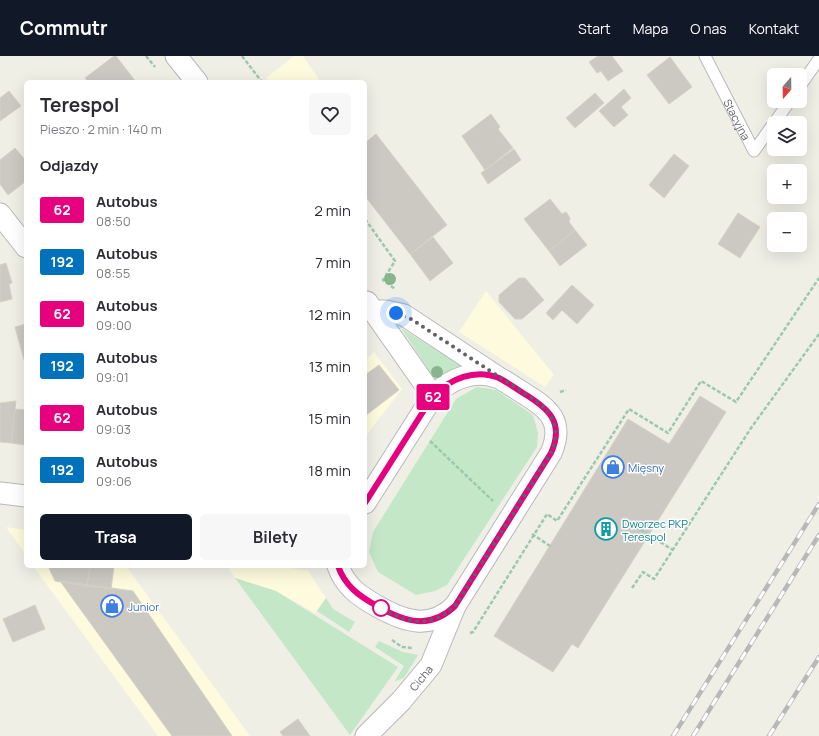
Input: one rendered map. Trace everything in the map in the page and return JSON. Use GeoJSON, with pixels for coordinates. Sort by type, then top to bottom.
{"type":"FeatureCollection","features":[{"type":"Feature","properties":{"kind":"street"},"geometry":{"type":"LineString","coordinates":[[176,56],[194,80]]}},
{"type":"Feature","properties":{"kind":"street"},"geometry":{"type":"LineString","coordinates":[[0,214],[24,244]]}},
{"type":"Feature","properties":{"kind":"street"},"geometry":{"type":"LineString","coordinates":[[339,568],[344,580],[352,590],[392,615],[404,620],[416,622],[428,621],[448,613],[455,606],[555,445],[556,426],[552,417],[539,403],[404,315],[369,306]]}},
{"type":"Feature","properties":{"kind":"street"},"geometry":{"type":"LineString","coordinates":[[369,306],[433,396]]}},
{"type":"Feature","properties":{"kind":"street"},"geometry":{"type":"LineString","coordinates":[[367,500],[413,426],[433,396],[441,388],[464,377],[482,374],[500,378]]}},
{"type":"Feature","properties":{"kind":"street"},"geometry":{"type":"LineString","coordinates":[[0,493],[24,496]]}},
{"type":"Feature","properties":{"kind":"street","name":"Cicha"},"geometry":{"type":"LineString","coordinates":[[366,736],[401,701],[431,665],[455,606]]}},
{"type":"Feature","properties":{"kind":"lane","name":"Stacyjna"},"geometry":{"type":"LineString","coordinates":[[705,56],[754,152],[767,133]]}},
{"type":"Feature","properties":{"kind":"lane"},"geometry":{"type":"LineString","coordinates":[[807,76],[819,59]]}},
{"type":"Feature","properties":{"kind":"path"},"geometry":{"type":"LineString","coordinates":[[242,56],[260,80]]}},
{"type":"Feature","properties":{"kind":"path"},"geometry":{"type":"LineString","coordinates":[[473,632],[547,514],[557,521],[629,409],[668,433],[701,381],[736,402],[819,278]]}},
{"type":"Feature","properties":{"kind":"path"},"geometry":{"type":"LineString","coordinates":[[632,588],[643,572],[654,579],[751,428],[819,334]]}},
{"type":"Feature","properties":{"kind":"path"},"geometry":{"type":"LineString","coordinates":[[413,426],[481,488],[510,519],[550,546]]}},
{"type":"Feature","properties":{"kind":"path"},"geometry":{"type":"LineString","coordinates":[[630,523],[673,550]]}},
{"type":"Feature","properties":{"kind":"shaded area"},"geometry":{"type":"Polygon","coordinates":[[[294,56],[303,56],[320,80],[268,80],[266,78],[294,56]]]}},
{"type":"Feature","properties":{"kind":"shaded area"},"geometry":{"type":"Polygon","coordinates":[[[486,291],[554,375],[545,387],[459,332],[486,291]]]}},
{"type":"Feature","properties":{"kind":"shaded area"},"geometry":{"type":"Polygon","coordinates":[[[374,352],[402,389],[367,434],[367,359],[374,352]]]}},
{"type":"Feature","properties":{"kind":"shaded area"},"geometry":{"type":"Polygon","coordinates":[[[6,527],[24,530],[24,552],[6,527]]]}},
{"type":"Feature","properties":{"kind":"shaded area"},"geometry":{"type":"Polygon","coordinates":[[[34,568],[127,568],[250,736],[158,736],[34,568]]]}},
{"type":"Feature","properties":{"kind":"shaded area"},"geometry":{"type":"Polygon","coordinates":[[[228,568],[291,568],[308,571],[326,598],[315,613],[276,591],[235,578],[228,568]]]}},
{"type":"Feature","properties":{"kind":"green space"},"geometry":{"type":"Polygon","coordinates":[[[401,328],[462,366],[436,381],[401,328]]]}},
{"type":"Feature","properties":{"kind":"green space"},"geometry":{"type":"Polygon","coordinates":[[[477,387],[496,390],[533,415],[538,433],[537,447],[447,585],[435,591],[416,595],[378,572],[369,552],[373,532],[456,399],[477,387]]]}},
{"type":"Feature","properties":{"kind":"green space"},"geometry":{"type":"Polygon","coordinates":[[[235,578],[276,591],[398,667],[350,735],[235,578]]]}},
{"type":"Feature","properties":{"kind":"green space"},"geometry":{"type":"Polygon","coordinates":[[[326,598],[333,609],[355,622],[349,632],[317,611],[326,598]]]}},
{"type":"Feature","properties":{"kind":"green space"},"geometry":{"type":"Polygon","coordinates":[[[379,641],[403,652],[418,655],[404,678],[395,681],[404,666],[375,647],[379,641]]]}},
{"type":"Feature","properties":{"kind":"building"},"geometry":{"type":"Polygon","coordinates":[[[116,56],[134,80],[87,80],[85,78],[116,56]]]}},
{"type":"Feature","properties":{"kind":"building"},"geometry":{"type":"Polygon","coordinates":[[[598,56],[612,56],[623,71],[608,81],[601,71],[597,73],[589,62],[598,56]]]}},
{"type":"Feature","properties":{"kind":"building"},"geometry":{"type":"Polygon","coordinates":[[[670,57],[692,87],[669,104],[647,75],[670,57]]]}},
{"type":"Feature","properties":{"kind":"building"},"geometry":{"type":"Polygon","coordinates":[[[624,89],[631,98],[621,107],[628,115],[614,127],[599,111],[624,89]]]}},
{"type":"Feature","properties":{"kind":"building"},"geometry":{"type":"Polygon","coordinates":[[[9,91],[21,106],[0,121],[0,98],[9,91]]]}},
{"type":"Feature","properties":{"kind":"building"},"geometry":{"type":"Polygon","coordinates":[[[595,93],[604,103],[575,128],[566,118],[595,93]]]}},
{"type":"Feature","properties":{"kind":"building"},"geometry":{"type":"Polygon","coordinates":[[[491,114],[500,127],[498,129],[513,148],[485,170],[462,136],[491,114]]]}},
{"type":"Feature","properties":{"kind":"building"},"geometry":{"type":"Polygon","coordinates":[[[376,134],[447,225],[410,254],[367,199],[367,141],[376,134]]]}},
{"type":"Feature","properties":{"kind":"building"},"geometry":{"type":"Polygon","coordinates":[[[15,148],[24,159],[24,183],[8,195],[0,184],[0,160],[15,148]]]}},
{"type":"Feature","properties":{"kind":"building"},"geometry":{"type":"Polygon","coordinates":[[[514,149],[521,160],[488,184],[481,173],[514,149]]]}},
{"type":"Feature","properties":{"kind":"building"},"geometry":{"type":"Polygon","coordinates":[[[674,154],[689,166],[664,198],[649,185],[674,154]]]}},
{"type":"Feature","properties":{"kind":"building"},"geometry":{"type":"Polygon","coordinates":[[[550,199],[562,214],[566,212],[570,218],[569,222],[575,230],[549,251],[524,219],[550,199]]]}},
{"type":"Feature","properties":{"kind":"building"},"geometry":{"type":"Polygon","coordinates":[[[738,213],[760,227],[740,258],[718,244],[738,213]]]}},
{"type":"Feature","properties":{"kind":"building"},"geometry":{"type":"Polygon","coordinates":[[[575,230],[587,245],[560,266],[549,251],[575,230]]]}},
{"type":"Feature","properties":{"kind":"building"},"geometry":{"type":"Polygon","coordinates":[[[433,237],[453,263],[430,281],[410,254],[433,237]]]}},
{"type":"Feature","properties":{"kind":"building"},"geometry":{"type":"Polygon","coordinates":[[[6,263],[12,283],[9,284],[12,299],[0,302],[0,265],[6,263]]]}},
{"type":"Feature","properties":{"kind":"building"},"geometry":{"type":"Polygon","coordinates":[[[519,278],[525,278],[544,300],[522,319],[515,319],[499,302],[499,295],[519,278]]]}},
{"type":"Feature","properties":{"kind":"building"},"geometry":{"type":"Polygon","coordinates":[[[572,285],[594,305],[577,324],[562,310],[553,320],[546,313],[572,285]]]}},
{"type":"Feature","properties":{"kind":"building"},"geometry":{"type":"Polygon","coordinates":[[[24,325],[24,360],[15,327],[24,325]]]}},
{"type":"Feature","properties":{"kind":"building"},"geometry":{"type":"Polygon","coordinates":[[[379,365],[399,390],[367,414],[367,374],[379,365]]]}},
{"type":"Feature","properties":{"kind":"building","name":"Dworzec PKP Terespol"},"geometry":{"type":"Polygon","coordinates":[[[700,396],[726,412],[578,648],[572,644],[553,672],[494,636],[628,419],[669,444],[700,396]]]}},
{"type":"Feature","properties":{"kind":"building"},"geometry":{"type":"Polygon","coordinates":[[[16,401],[11,443],[0,442],[0,403],[16,401]]]}},
{"type":"Feature","properties":{"kind":"building"},"geometry":{"type":"Polygon","coordinates":[[[15,409],[24,410],[24,445],[11,443],[15,409]]]}},
{"type":"Feature","properties":{"kind":"building"},"geometry":{"type":"Polygon","coordinates":[[[49,568],[90,568],[87,586],[55,581],[49,568]]]}},
{"type":"Feature","properties":{"kind":"building"},"geometry":{"type":"Polygon","coordinates":[[[90,568],[114,568],[111,589],[87,586],[90,568]]]}},
{"type":"Feature","properties":{"kind":"building"},"geometry":{"type":"Polygon","coordinates":[[[60,581],[133,591],[232,736],[172,736],[60,581]]]}},
{"type":"Feature","properties":{"kind":"building"},"geometry":{"type":"Polygon","coordinates":[[[35,605],[45,629],[13,642],[3,619],[35,605]]]}},
{"type":"Feature","properties":{"kind":"building"},"geometry":{"type":"Polygon","coordinates":[[[298,719],[310,736],[283,736],[280,732],[298,719]]]}},
{"type":"Feature","properties":{"kind":"railway"},"geometry":{"type":"LineString","coordinates":[[673,736],[819,504]]}},
{"type":"Feature","properties":{"kind":"railway"},"geometry":{"type":"LineString","coordinates":[[693,736],[819,535]]}},
{"type":"Feature","properties":{"kind":"railway"},"geometry":{"type":"LineString","coordinates":[[769,736],[819,657]]}},
{"type":"Feature","properties":{"kind":"bus line","name":"62"},"geometry":{"type":"LineString","coordinates":[[339,568],[344,580],[352,590],[392,615],[404,620],[416,622],[428,621],[448,613],[455,606],[551,453],[555,445],[556,426],[547,410],[539,403],[500,378],[476,374],[451,382],[441,388],[433,396],[367,500]]}},
{"type":"Feature","properties":{"kind":"place","name":"Mięsny"},"geometry":{"type":"Point","coordinates":[613,467]}},
{"type":"Feature","properties":{"kind":"place","name":"Dworzec PKP Terespol"},"geometry":{"type":"Point","coordinates":[606,529]}},
{"type":"Feature","properties":{"kind":"place","name":"Junior"},"geometry":{"type":"Point","coordinates":[112,606]}},
{"type":"Feature","properties":{"kind":"route"},"geometry":{"type":"LineString","coordinates":[[381,608],[379,607],[404,620],[416,622],[428,621],[448,613],[455,606],[551,453],[555,445],[556,436],[556,426],[552,417],[539,403],[411,319],[396,313]]}}]}
